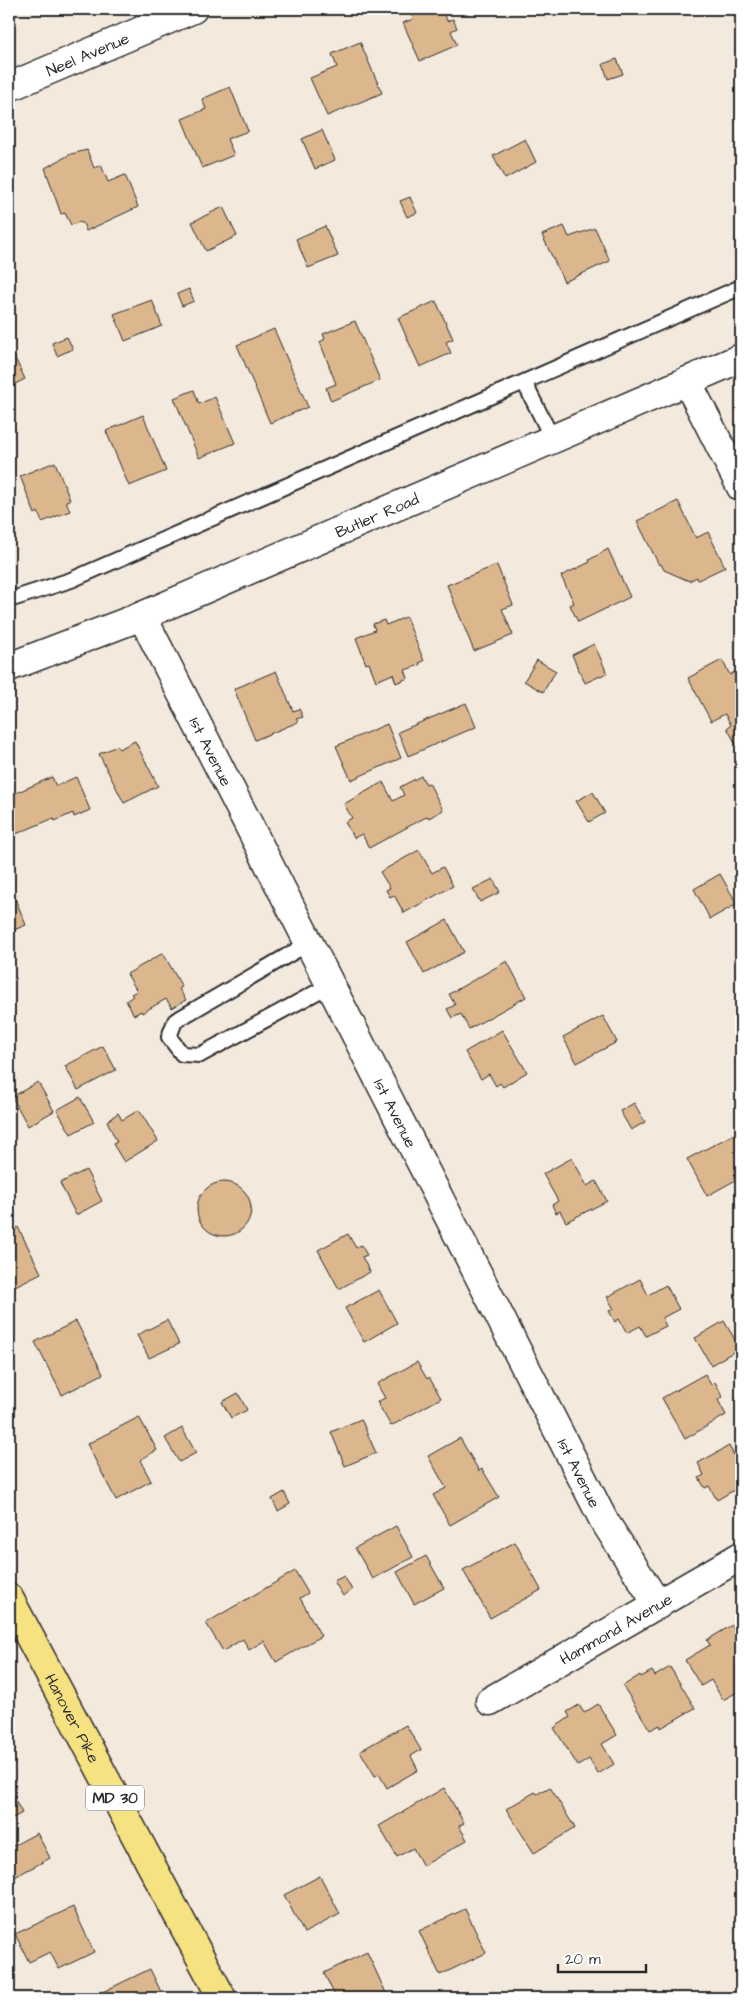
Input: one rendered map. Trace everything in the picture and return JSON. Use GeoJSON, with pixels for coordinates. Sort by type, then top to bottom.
{"type":"FeatureCollection","features":[{"type":"Feature","properties":{"kind":"main road","name":"Hanover Pike"},"geometry":{"type":"LineString","coordinates":[[9,1598],[222,1998]]}},
{"type":"Feature","properties":{"kind":"street","name":"Neel Avenue"},"geometry":{"type":"LineString","coordinates":[[9,87],[193,9]]}},
{"type":"Feature","properties":{"kind":"street","name":"Butler Road"},"geometry":{"type":"LineString","coordinates":[[9,667],[142,616],[741,358]]}},
{"type":"Feature","properties":{"kind":"street"},"geometry":{"type":"LineString","coordinates":[[687,381],[741,487]]}},
{"type":"Feature","properties":{"kind":"street","name":"1st Avenue"},"geometry":{"type":"LineString","coordinates":[[142,616],[603,1519],[658,1605]]}},
{"type":"Feature","properties":{"kind":"street","name":"Hammond Avenue"},"geometry":{"type":"LineString","coordinates":[[490,1701],[741,1556]]}},
{"type":"Feature","properties":{"kind":"lane"},"geometry":{"type":"LineString","coordinates":[[9,600],[71,580],[741,288]]}},
{"type":"Feature","properties":{"kind":"lane"},"geometry":{"type":"LineString","coordinates":[[524,382],[552,438]]}},
{"type":"Feature","properties":{"kind":"lane"},"geometry":{"type":"LineString","coordinates":[[309,944],[175,1022],[169,1036],[182,1054],[200,1055],[330,985]]}},
{"type":"Feature","properties":{"kind":"building"},"geometry":{"type":"Polygon","coordinates":[[[420,9],[422,14],[433,9],[442,9],[447,21],[453,19],[457,28],[451,31],[457,45],[420,61],[403,23],[413,19],[411,13],[420,9]]]}},
{"type":"Feature","properties":{"kind":"building"},"geometry":{"type":"Polygon","coordinates":[[[360,42],[382,93],[327,116],[310,78],[337,67],[332,54],[360,42]]]}},
{"type":"Feature","properties":{"kind":"building"},"geometry":{"type":"Polygon","coordinates":[[[617,59],[623,74],[608,79],[603,64],[617,59]]]}},
{"type":"Feature","properties":{"kind":"building"},"geometry":{"type":"Polygon","coordinates":[[[230,87],[248,131],[227,139],[234,155],[202,168],[182,119],[206,109],[202,99],[230,87]]]}},
{"type":"Feature","properties":{"kind":"building"},"geometry":{"type":"Polygon","coordinates":[[[322,130],[335,160],[315,169],[302,139],[322,130]]]}},
{"type":"Feature","properties":{"kind":"building"},"geometry":{"type":"Polygon","coordinates":[[[525,139],[536,162],[505,179],[493,156],[525,139]]]}},
{"type":"Feature","properties":{"kind":"building"},"geometry":{"type":"Polygon","coordinates":[[[87,150],[94,168],[101,165],[108,182],[125,175],[138,207],[86,231],[83,223],[71,225],[65,213],[61,214],[45,168],[71,154],[87,150]]]}},
{"type":"Feature","properties":{"kind":"building"},"geometry":{"type":"Polygon","coordinates":[[[410,197],[417,213],[407,217],[400,201],[410,197]]]}},
{"type":"Feature","properties":{"kind":"building"},"geometry":{"type":"Polygon","coordinates":[[[223,207],[237,236],[206,251],[192,222],[223,207]]]}},
{"type":"Feature","properties":{"kind":"building"},"geometry":{"type":"Polygon","coordinates":[[[325,226],[338,256],[308,268],[296,239],[325,226]]]}},
{"type":"Feature","properties":{"kind":"building"},"geometry":{"type":"Polygon","coordinates":[[[564,226],[569,237],[595,228],[610,261],[564,282],[542,235],[564,226]]]}},
{"type":"Feature","properties":{"kind":"building"},"geometry":{"type":"Polygon","coordinates":[[[189,289],[194,301],[182,306],[177,294],[189,289]]]}},
{"type":"Feature","properties":{"kind":"building"},"geometry":{"type":"Polygon","coordinates":[[[152,300],[162,326],[125,341],[114,314],[152,300]]]}},
{"type":"Feature","properties":{"kind":"building"},"geometry":{"type":"Polygon","coordinates":[[[436,301],[453,339],[446,342],[451,353],[420,367],[398,318],[436,301]]]}},
{"type":"Feature","properties":{"kind":"building"},"geometry":{"type":"Polygon","coordinates":[[[355,321],[380,380],[331,401],[326,388],[336,384],[320,342],[325,339],[323,334],[355,321]]]}},
{"type":"Feature","properties":{"kind":"building"},"geometry":{"type":"Polygon","coordinates":[[[274,329],[308,407],[270,423],[237,345],[274,329]]]}},
{"type":"Feature","properties":{"kind":"building"},"geometry":{"type":"Polygon","coordinates":[[[67,337],[73,349],[57,356],[52,343],[67,337]]]}},
{"type":"Feature","properties":{"kind":"building"},"geometry":{"type":"Polygon","coordinates":[[[14,356],[25,379],[9,387],[9,359],[14,356]]]}},
{"type":"Feature","properties":{"kind":"building"},"geometry":{"type":"Polygon","coordinates":[[[194,390],[199,404],[215,397],[235,443],[199,458],[174,398],[194,390]]]}},
{"type":"Feature","properties":{"kind":"building"},"geometry":{"type":"Polygon","coordinates":[[[143,415],[166,471],[129,486],[106,431],[143,415]]]}},
{"type":"Feature","properties":{"kind":"building"},"geometry":{"type":"Polygon","coordinates":[[[55,462],[70,500],[66,501],[70,511],[42,522],[38,512],[35,514],[20,476],[55,462]]]}},
{"type":"Feature","properties":{"kind":"building"},"geometry":{"type":"Polygon","coordinates":[[[678,501],[696,538],[708,532],[725,567],[698,580],[697,577],[689,581],[664,570],[661,564],[659,565],[637,521],[678,501]]]}},
{"type":"Feature","properties":{"kind":"building"},"geometry":{"type":"Polygon","coordinates":[[[608,549],[630,597],[578,622],[570,605],[574,603],[561,576],[590,562],[589,560],[608,549]]]}},
{"type":"Feature","properties":{"kind":"building"},"geometry":{"type":"Polygon","coordinates":[[[497,565],[513,605],[502,609],[513,635],[474,651],[447,585],[497,565]]]}},
{"type":"Feature","properties":{"kind":"building"},"geometry":{"type":"Polygon","coordinates":[[[406,617],[424,661],[419,663],[420,665],[405,670],[408,678],[396,683],[393,674],[376,681],[369,663],[366,664],[356,638],[375,630],[373,624],[384,620],[386,625],[406,617]]]}},
{"type":"Feature","properties":{"kind":"building"},"geometry":{"type":"Polygon","coordinates":[[[594,644],[607,673],[585,683],[572,655],[594,644]]]}},
{"type":"Feature","properties":{"kind":"building"},"geometry":{"type":"Polygon","coordinates":[[[537,660],[556,671],[543,692],[524,681],[537,660]]]}},
{"type":"Feature","properties":{"kind":"building"},"geometry":{"type":"Polygon","coordinates":[[[722,660],[730,675],[734,672],[739,682],[734,684],[741,697],[741,753],[727,728],[731,725],[725,714],[711,721],[688,678],[722,660]]]}},
{"type":"Feature","properties":{"kind":"building"},"geometry":{"type":"Polygon","coordinates":[[[276,671],[293,711],[299,709],[303,717],[296,719],[298,722],[255,740],[234,689],[276,671]]]}},
{"type":"Feature","properties":{"kind":"building"},"geometry":{"type":"Polygon","coordinates":[[[466,703],[476,727],[408,756],[398,732],[466,703]]]}},
{"type":"Feature","properties":{"kind":"building"},"geometry":{"type":"Polygon","coordinates":[[[387,724],[401,758],[351,780],[336,746],[387,724]]]}},
{"type":"Feature","properties":{"kind":"building"},"geometry":{"type":"Polygon","coordinates":[[[135,741],[158,786],[124,803],[99,754],[117,746],[119,749],[135,741]]]}},
{"type":"Feature","properties":{"kind":"building"},"geometry":{"type":"Polygon","coordinates":[[[421,776],[426,784],[429,783],[443,810],[429,818],[428,816],[369,848],[362,834],[354,838],[345,822],[352,818],[344,804],[383,782],[393,801],[404,795],[400,787],[421,776]]]}},
{"type":"Feature","properties":{"kind":"building"},"geometry":{"type":"Polygon","coordinates":[[[52,777],[56,786],[76,777],[90,810],[74,817],[73,813],[55,821],[54,818],[9,837],[9,796],[52,777]]]}},
{"type":"Feature","properties":{"kind":"building"},"geometry":{"type":"Polygon","coordinates":[[[593,792],[605,813],[589,822],[576,801],[593,792]]]}},
{"type":"Feature","properties":{"kind":"building"},"geometry":{"type":"Polygon","coordinates":[[[419,850],[432,873],[443,867],[453,886],[404,913],[394,895],[390,897],[386,890],[390,888],[380,872],[419,850]]]}},
{"type":"Feature","properties":{"kind":"building"},"geometry":{"type":"Polygon","coordinates":[[[720,874],[737,904],[710,919],[694,889],[720,874]]]}},
{"type":"Feature","properties":{"kind":"building"},"geometry":{"type":"Polygon","coordinates":[[[493,879],[500,892],[480,902],[473,889],[493,879]]]}},
{"type":"Feature","properties":{"kind":"building"},"geometry":{"type":"Polygon","coordinates":[[[15,898],[26,925],[9,932],[9,900],[15,898]]]}},
{"type":"Feature","properties":{"kind":"building"},"geometry":{"type":"Polygon","coordinates":[[[447,920],[464,952],[424,974],[407,942],[447,920]]]}},
{"type":"Feature","properties":{"kind":"building"},"geometry":{"type":"Polygon","coordinates":[[[163,953],[182,987],[179,989],[186,1000],[172,1008],[166,999],[142,1013],[141,1011],[134,1015],[126,1001],[133,996],[131,994],[137,991],[127,974],[163,953]]]}},
{"type":"Feature","properties":{"kind":"building"},"geometry":{"type":"Polygon","coordinates":[[[507,961],[526,997],[469,1029],[461,1014],[452,1018],[447,1009],[455,1005],[449,994],[507,961]]]}},
{"type":"Feature","properties":{"kind":"building"},"geometry":{"type":"Polygon","coordinates":[[[603,1016],[617,1042],[577,1063],[563,1037],[603,1016]]]}},
{"type":"Feature","properties":{"kind":"building"},"geometry":{"type":"Polygon","coordinates":[[[502,1030],[527,1072],[503,1087],[500,1083],[496,1086],[489,1074],[481,1079],[465,1052],[502,1030]]]}},
{"type":"Feature","properties":{"kind":"building"},"geometry":{"type":"Polygon","coordinates":[[[103,1046],[116,1070],[78,1090],[65,1066],[103,1046]]]}},
{"type":"Feature","properties":{"kind":"building"},"geometry":{"type":"Polygon","coordinates":[[[38,1082],[54,1111],[28,1126],[12,1097],[38,1082]]]}},
{"type":"Feature","properties":{"kind":"building"},"geometry":{"type":"Polygon","coordinates":[[[80,1097],[94,1122],[71,1134],[57,1110],[80,1097]]]}},
{"type":"Feature","properties":{"kind":"building"},"geometry":{"type":"Polygon","coordinates":[[[634,1103],[645,1122],[631,1130],[620,1111],[634,1103]]]}},
{"type":"Feature","properties":{"kind":"building"},"geometry":{"type":"Polygon","coordinates":[[[139,1110],[158,1141],[124,1162],[113,1144],[117,1142],[107,1121],[118,1113],[122,1120],[139,1110]]]}},
{"type":"Feature","properties":{"kind":"building"},"geometry":{"type":"Polygon","coordinates":[[[734,1134],[741,1147],[741,1177],[707,1196],[687,1159],[734,1134]]]}},
{"type":"Feature","properties":{"kind":"building"},"geometry":{"type":"Polygon","coordinates":[[[572,1158],[587,1186],[596,1181],[607,1201],[566,1222],[560,1211],[556,1213],[552,1205],[558,1201],[543,1174],[572,1158]]]}},
{"type":"Feature","properties":{"kind":"building"},"geometry":{"type":"Polygon","coordinates":[[[86,1170],[102,1201],[76,1215],[60,1183],[86,1170]]]}},
{"type":"Feature","properties":{"kind":"building"},"geometry":{"type":"Polygon","coordinates":[[[219,1182],[229,1182],[239,1186],[247,1194],[251,1209],[247,1224],[239,1232],[229,1236],[219,1236],[209,1232],[201,1224],[197,1214],[197,1204],[201,1194],[209,1186],[219,1182]]]}},
{"type":"Feature","properties":{"kind":"building"},"geometry":{"type":"Polygon","coordinates":[[[18,1227],[41,1273],[9,1289],[9,1232],[18,1227]]]}},
{"type":"Feature","properties":{"kind":"building"},"geometry":{"type":"Polygon","coordinates":[[[348,1234],[356,1248],[361,1245],[367,1255],[362,1257],[370,1272],[339,1289],[318,1250],[348,1234]]]}},
{"type":"Feature","properties":{"kind":"building"},"geometry":{"type":"Polygon","coordinates":[[[640,1279],[648,1295],[666,1285],[679,1309],[662,1318],[666,1326],[646,1336],[640,1326],[627,1333],[619,1319],[615,1322],[609,1311],[614,1309],[607,1297],[640,1279]]]}},
{"type":"Feature","properties":{"kind":"building"},"geometry":{"type":"Polygon","coordinates":[[[379,1290],[397,1323],[364,1342],[345,1308],[379,1290]]]}},
{"type":"Feature","properties":{"kind":"building"},"geometry":{"type":"Polygon","coordinates":[[[167,1320],[179,1344],[149,1358],[137,1335],[167,1320]]]}},
{"type":"Feature","properties":{"kind":"building"},"geometry":{"type":"Polygon","coordinates":[[[76,1321],[103,1374],[62,1395],[35,1342],[76,1321]]]}},
{"type":"Feature","properties":{"kind":"building"},"geometry":{"type":"Polygon","coordinates":[[[724,1321],[740,1348],[711,1365],[695,1338],[724,1321]]]}},
{"type":"Feature","properties":{"kind":"building"},"geometry":{"type":"Polygon","coordinates":[[[417,1362],[427,1379],[429,1377],[441,1398],[391,1426],[377,1402],[385,1398],[377,1384],[417,1362]]]}},
{"type":"Feature","properties":{"kind":"building"},"geometry":{"type":"Polygon","coordinates":[[[705,1374],[711,1385],[715,1382],[723,1397],[718,1400],[726,1415],[685,1439],[662,1398],[705,1374]]]}},
{"type":"Feature","properties":{"kind":"building"},"geometry":{"type":"Polygon","coordinates":[[[238,1393],[247,1410],[231,1418],[222,1402],[238,1393]]]}},
{"type":"Feature","properties":{"kind":"building"},"geometry":{"type":"Polygon","coordinates":[[[139,1417],[157,1450],[140,1460],[151,1481],[116,1500],[87,1444],[139,1417]]]}},
{"type":"Feature","properties":{"kind":"building"},"geometry":{"type":"Polygon","coordinates":[[[361,1419],[376,1453],[345,1466],[331,1432],[361,1419]]]}},
{"type":"Feature","properties":{"kind":"building"},"geometry":{"type":"Polygon","coordinates":[[[182,1428],[196,1453],[179,1462],[165,1438],[182,1428]]]}},
{"type":"Feature","properties":{"kind":"building"},"geometry":{"type":"Polygon","coordinates":[[[460,1438],[479,1471],[482,1469],[499,1497],[450,1525],[433,1495],[446,1488],[428,1456],[460,1438]]]}},
{"type":"Feature","properties":{"kind":"building"},"geometry":{"type":"Polygon","coordinates":[[[729,1446],[741,1468],[741,1486],[717,1500],[709,1486],[705,1488],[699,1478],[704,1475],[698,1463],[729,1446]]]}},
{"type":"Feature","properties":{"kind":"building"},"geometry":{"type":"Polygon","coordinates":[[[284,1492],[290,1504],[278,1511],[272,1499],[284,1492]]]}},
{"type":"Feature","properties":{"kind":"building"},"geometry":{"type":"Polygon","coordinates":[[[396,1526],[413,1557],[373,1579],[355,1548],[396,1526]]]}},
{"type":"Feature","properties":{"kind":"building"},"geometry":{"type":"Polygon","coordinates":[[[515,1542],[541,1590],[490,1618],[463,1570],[515,1542]]]}},
{"type":"Feature","properties":{"kind":"building"},"geometry":{"type":"Polygon","coordinates":[[[426,1556],[444,1588],[414,1604],[397,1572],[426,1556]]]}},
{"type":"Feature","properties":{"kind":"building"},"geometry":{"type":"Polygon","coordinates":[[[295,1571],[308,1593],[300,1598],[321,1636],[276,1662],[264,1641],[249,1650],[243,1639],[223,1651],[206,1623],[295,1571]]]}},
{"type":"Feature","properties":{"kind":"building"},"geometry":{"type":"Polygon","coordinates":[[[344,1576],[352,1590],[343,1596],[334,1581],[344,1576]]]}},
{"type":"Feature","properties":{"kind":"building"},"geometry":{"type":"Polygon","coordinates":[[[732,1625],[741,1640],[741,1690],[723,1700],[711,1680],[701,1686],[685,1660],[710,1645],[707,1640],[732,1625]]]}},
{"type":"Feature","properties":{"kind":"building"},"geometry":{"type":"Polygon","coordinates":[[[670,1667],[695,1708],[661,1728],[660,1725],[650,1730],[623,1686],[640,1675],[641,1677],[652,1671],[655,1676],[670,1667]]]}},
{"type":"Feature","properties":{"kind":"building"},"geometry":{"type":"Polygon","coordinates":[[[598,1704],[617,1735],[602,1744],[614,1764],[598,1774],[589,1759],[578,1766],[554,1728],[570,1717],[567,1712],[579,1705],[584,1713],[598,1704]]]}},
{"type":"Feature","properties":{"kind":"building"},"geometry":{"type":"Polygon","coordinates":[[[406,1725],[421,1750],[411,1756],[418,1770],[387,1788],[379,1774],[375,1776],[360,1751],[406,1725]]]}},
{"type":"Feature","properties":{"kind":"building"},"geometry":{"type":"Polygon","coordinates":[[[550,1787],[575,1828],[534,1853],[506,1809],[535,1792],[537,1794],[550,1787]]]}},
{"type":"Feature","properties":{"kind":"building"},"geometry":{"type":"Polygon","coordinates":[[[9,1788],[22,1813],[9,1820],[9,1788]]]}},
{"type":"Feature","properties":{"kind":"building"},"geometry":{"type":"Polygon","coordinates":[[[444,1788],[464,1823],[459,1826],[467,1840],[423,1866],[413,1848],[397,1857],[379,1826],[444,1788]]]}},
{"type":"Feature","properties":{"kind":"building"},"geometry":{"type":"Polygon","coordinates":[[[37,1833],[50,1858],[9,1880],[9,1848],[37,1833]]]}},
{"type":"Feature","properties":{"kind":"building"},"geometry":{"type":"Polygon","coordinates":[[[320,1876],[340,1914],[304,1933],[284,1895],[320,1876]]]}},
{"type":"Feature","properties":{"kind":"building"},"geometry":{"type":"Polygon","coordinates":[[[73,1907],[94,1952],[59,1969],[50,1952],[29,1962],[15,1934],[73,1907]]]}},
{"type":"Feature","properties":{"kind":"building"},"geometry":{"type":"Polygon","coordinates":[[[465,1909],[486,1953],[440,1975],[419,1931],[465,1909]]]}},
{"type":"Feature","properties":{"kind":"building"},"geometry":{"type":"Polygon","coordinates":[[[367,1952],[386,1993],[376,1998],[336,1998],[324,1973],[367,1952]]]}},
{"type":"Feature","properties":{"kind":"building"},"geometry":{"type":"Polygon","coordinates":[[[150,1969],[163,1996],[159,1998],[90,1998],[150,1969]]]}}]}
